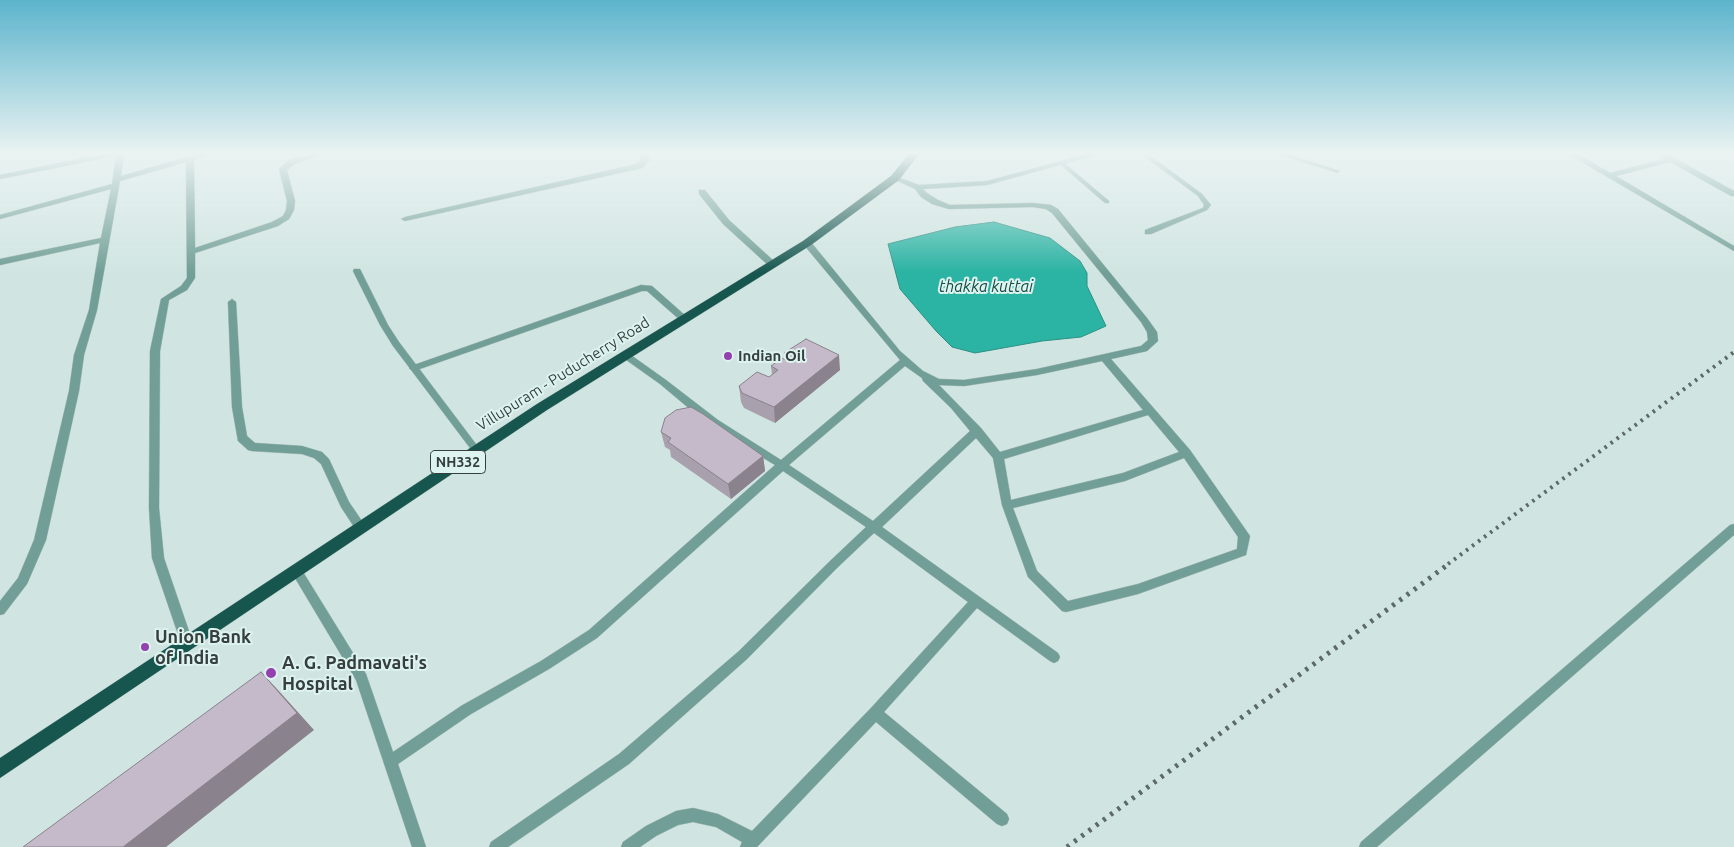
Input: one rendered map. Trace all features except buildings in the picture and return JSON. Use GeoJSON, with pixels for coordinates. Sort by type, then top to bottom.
{"type":"FeatureCollection","features":[{"type":"Feature","properties":{"kind":"highway","name":"Villupuram - Puducherry Road"},"geometry":{"type":"LineString","coordinates":[[0,769],[476,450],[625,355],[807,243],[874,194]]}},
{"type":"Feature","properties":{"kind":"street"},"geometry":{"type":"LineString","coordinates":[[0,217],[80,194]]}},
{"type":"Feature","properties":{"kind":"street"},"geometry":{"type":"LineString","coordinates":[[0,610],[23,581],[40,540],[86,332],[93,310],[114,194]]}},
{"type":"Feature","properties":{"kind":"street"},"geometry":{"type":"LineString","coordinates":[[187,643],[158,558],[155,516],[155,351],[164,299],[184,288],[191,278],[190,194]]}},
{"type":"Feature","properties":{"kind":"street"},"geometry":{"type":"LineString","coordinates":[[190,252],[275,224],[286,217],[290,210],[288,194]]}},
{"type":"Feature","properties":{"kind":"street"},"geometry":{"type":"LineString","coordinates":[[405,219],[519,194]]}},
{"type":"Feature","properties":{"kind":"street"},"geometry":{"type":"LineString","coordinates":[[703,194],[726,222],[772,264]]}},
{"type":"Feature","properties":{"kind":"street"},"geometry":{"type":"LineString","coordinates":[[920,373],[937,382],[964,383],[1105,359],[1144,349],[1153,342],[1152,332],[1125,295],[1055,211],[1048,207],[1033,205],[949,207],[935,202],[923,194]]}},
{"type":"Feature","properties":{"kind":"street"},"geometry":{"type":"LineString","coordinates":[[1639,194],[1734,249]]}},
{"type":"Feature","properties":{"kind":"street"},"geometry":{"type":"LineString","coordinates":[[0,262],[105,240]]}},
{"type":"Feature","properties":{"kind":"street"},"geometry":{"type":"LineString","coordinates":[[807,243],[897,353],[920,373],[977,431],[998,458],[1007,505],[1032,574],[1066,607],[1138,589],[1242,552],[1244,536],[1186,453],[1105,359]]}},
{"type":"Feature","properties":{"kind":"street"},"geometry":{"type":"LineString","coordinates":[[414,368],[641,288],[649,288],[684,319]]}},
{"type":"Feature","properties":{"kind":"street"},"geometry":{"type":"LineString","coordinates":[[232,302],[237,407],[242,438],[252,447],[302,450],[318,455],[325,462],[345,504],[360,527]]}},
{"type":"Feature","properties":{"kind":"street"},"geometry":{"type":"LineString","coordinates":[[625,355],[663,382],[714,423],[782,465],[874,527],[1054,658]]}},
{"type":"Feature","properties":{"kind":"street"},"geometry":{"type":"LineString","coordinates":[[391,761],[466,710],[545,665],[593,634],[782,465],[906,360]]}},
{"type":"Feature","properties":{"kind":"street"},"geometry":{"type":"LineString","coordinates":[[998,458],[1150,411]]}},
{"type":"Feature","properties":{"kind":"street"},"geometry":{"type":"LineString","coordinates":[[496,847],[624,759],[743,655],[833,565],[977,431]]}},
{"type":"Feature","properties":{"kind":"street"},"geometry":{"type":"LineString","coordinates":[[1007,505],[1124,477],[1186,453]]}},
{"type":"Feature","properties":{"kind":"street"},"geometry":{"type":"LineString","coordinates":[[1366,847],[1734,528]]}},
{"type":"Feature","properties":{"kind":"street"},"geometry":{"type":"LineString","coordinates":[[296,570],[362,678],[419,847]]}},
{"type":"Feature","properties":{"kind":"street"},"geometry":{"type":"LineString","coordinates":[[628,847],[676,818],[693,815],[718,821],[751,843],[875,713],[976,601]]}},
{"type":"Feature","properties":{"kind":"street"},"geometry":{"type":"LineString","coordinates":[[875,713],[1002,818]]}},
{"type":"Feature","properties":{"kind":"lane"},"geometry":{"type":"LineString","coordinates":[[1097,194],[1107,202]]}},
{"type":"Feature","properties":{"kind":"lane"},"geometry":{"type":"LineString","coordinates":[[1148,232],[1205,209],[1208,205],[1198,194]]}},
{"type":"Feature","properties":{"kind":"lane"},"geometry":{"type":"LineString","coordinates":[[357,271],[384,325],[476,450]]}},
{"type":"Feature","properties":{"kind":"water","name":"thakka kuttai"},"geometry":{"type":"Polygon","coordinates":[[[994,222],[1050,238],[1080,261],[1087,273],[1087,286],[1106,326],[1081,337],[1042,341],[975,353],[952,347],[900,289],[888,244],[955,227],[994,222]]]}},
{"type":"Feature","properties":{"kind":"railway"},"geometry":{"type":"LineString","coordinates":[[1448,564],[1734,352]]}},
{"type":"Feature","properties":{"kind":"railway"},"geometry":{"type":"LineString","coordinates":[[1067,847],[1450,563]]}},
{"type":"Feature","properties":{"kind":"place","name":"Indian Oil"},"geometry":{"type":"Point","coordinates":[728,356]}},
{"type":"Feature","properties":{"kind":"place","name":"Union Bank of India"},"geometry":{"type":"Point","coordinates":[145,647]}},
{"type":"Feature","properties":{"kind":"place","name":"A. G. Padmavati's Hospital"},"geometry":{"type":"Point","coordinates":[271,673]}}]}
